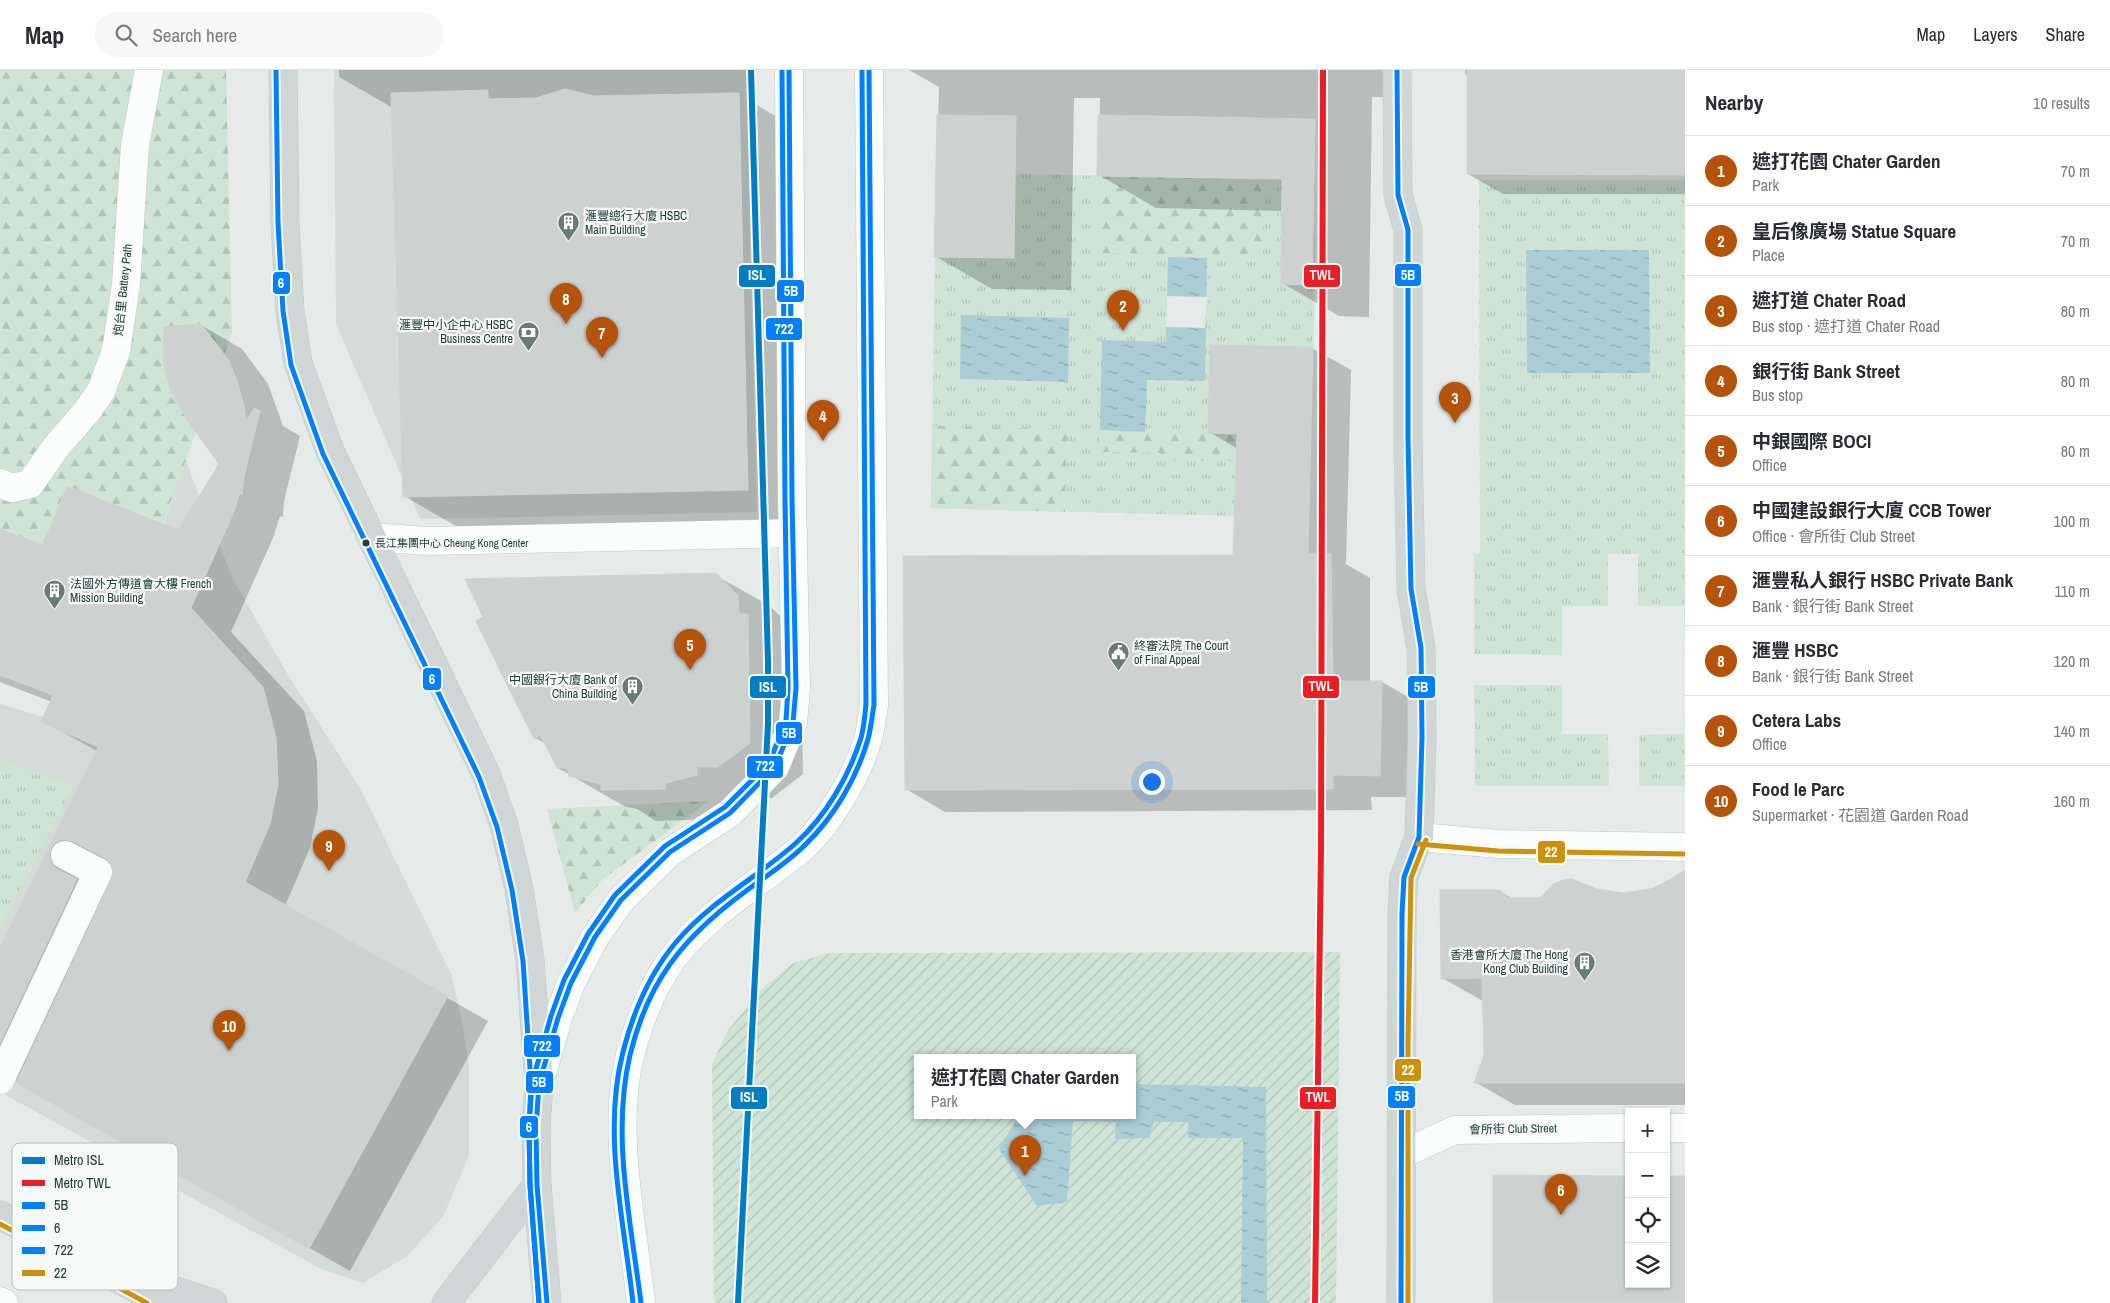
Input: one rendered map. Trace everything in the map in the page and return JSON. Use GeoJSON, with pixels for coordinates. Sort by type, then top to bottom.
{"type":"FeatureCollection","features":[{"type":"Feature","properties":{"kind":"main road"},"geometry":{"type":"LineString","coordinates":[[284,70],[285,223],[290,311],[298,363],[330,451],[486,774],[504,825],[518,889],[530,960],[539,1084],[536,1128],[537,1185],[547,1303]]}},
{"type":"Feature","properties":{"kind":"main road"},"geometry":{"type":"LineString","coordinates":[[1397,70],[1398,195],[1408,230],[1408,439],[1411,590],[1421,648],[1422,737],[1419,837],[1404,877],[1401,1043],[1401,1303]]}},
{"type":"Feature","properties":{"kind":"main road"},"geometry":{"type":"LineString","coordinates":[[446,1303],[537,1185]]}},
{"type":"Feature","properties":{"kind":"main road"},"geometry":{"type":"LineString","coordinates":[[0,1215],[12,1222]]}},
{"type":"Feature","properties":{"kind":"main road"},"geometry":{"type":"LineString","coordinates":[[139,1290],[163,1303]]}},
{"type":"Feature","properties":{"kind":"main road"},"geometry":{"type":"LineString","coordinates":[[173,1290],[213,1303]]}},
{"type":"Feature","properties":{"kind":"street","name":"炮台里 Battery Path"},"geometry":{"type":"LineString","coordinates":[[0,483],[12,488],[30,484],[56,447],[88,410],[101,391],[116,351],[126,284],[135,146],[149,70]]}},
{"type":"Feature","properties":{"kind":"street"},"geometry":{"type":"LineString","coordinates":[[539,1084],[558,1018],[571,983],[595,937],[621,900],[670,852],[730,813],[775,767],[793,723],[796,688],[789,70]]}},
{"type":"Feature","properties":{"kind":"street"},"geometry":{"type":"LineString","coordinates":[[641,1303],[623,1147],[622,1102],[630,1056],[639,1025],[651,996],[672,959],[708,921],[805,845],[832,811],[853,774],[868,739],[874,705],[869,70]]}},
{"type":"Feature","properties":{"kind":"street"},"geometry":{"type":"LineString","coordinates":[[371,537],[428,541],[793,533]]}},
{"type":"Feature","properties":{"kind":"street"},"geometry":{"type":"LineString","coordinates":[[1419,837],[1498,844],[1685,848]]}},
{"type":"Feature","properties":{"kind":"street"},"geometry":{"type":"LineString","coordinates":[[0,1080],[98,872],[65,855]]}},
{"type":"Feature","properties":{"kind":"street","name":"會所街 Club Street"},"geometry":{"type":"LineString","coordinates":[[1402,1154],[1455,1130],[1625,1128]]}},
{"type":"Feature","properties":{"kind":"street"},"geometry":{"type":"LineString","coordinates":[[1670,1128],[1685,1128]]}},
{"type":"Feature","properties":{"kind":"street"},"geometry":{"type":"LineString","coordinates":[[0,1301],[4,1303]]}},
{"type":"Feature","properties":{"kind":"shaded area","name":"滙豐總行大廈 HSBC Main Building"},"geometry":{"type":"Polygon","coordinates":[[[334,70],[749,70],[750,242],[757,512],[420,519],[336,324],[334,70]]]}},
{"type":"Feature","properties":{"kind":"shaded area"},"geometry":{"type":"Polygon","coordinates":[[[173,423],[193,480],[234,581],[287,673],[360,788],[452,976],[469,1065],[469,1156],[443,1217],[407,1256],[363,1283],[321,1269],[178,1190],[178,1143],[92,1143],[0,1092],[0,704],[84,729],[169,509],[95,434],[173,423]]]}},
{"type":"Feature","properties":{"kind":"green space"},"geometry":{"type":"Polygon","coordinates":[[[0,70],[226,70],[232,333],[118,646],[0,587],[0,70]]]}},
{"type":"Feature","properties":{"kind":"green space"},"geometry":{"type":"Polygon","coordinates":[[[937,115],[1016,116],[1016,174],[1238,178],[1239,117],[1315,119],[1314,316],[1309,518],[931,508],[937,115]]]}},
{"type":"Feature","properties":{"kind":"green space"},"geometry":{"type":"Polygon","coordinates":[[[1097,176],[1264,179],[1263,256],[1096,253],[1097,176]]]}},
{"type":"Feature","properties":{"kind":"green space"},"geometry":{"type":"Polygon","coordinates":[[[1479,180],[1685,180],[1685,654],[1684,606],[1638,606],[1638,554],[1608,554],[1608,606],[1562,606],[1562,655],[1474,654],[1474,554],[1480,554],[1479,180]]]}},
{"type":"Feature","properties":{"kind":"green space"},"geometry":{"type":"Polygon","coordinates":[[[932,426],[1067,429],[1065,512],[931,508],[932,426]]]}},
{"type":"Feature","properties":{"kind":"green space"},"geometry":{"type":"Polygon","coordinates":[[[1100,430],[1237,434],[1236,461],[1160,460],[1160,453],[1099,452],[1100,430]]]}},
{"type":"Feature","properties":{"kind":"green space"},"geometry":{"type":"Polygon","coordinates":[[[1474,685],[1562,685],[1562,734],[1608,734],[1609,786],[1475,786],[1474,685]]]}},
{"type":"Feature","properties":{"kind":"green space"},"geometry":{"type":"Polygon","coordinates":[[[1684,685],[1685,786],[1639,786],[1639,735],[1684,734],[1684,685]]]}},
{"type":"Feature","properties":{"kind":"green space"},"geometry":{"type":"Polygon","coordinates":[[[0,760],[74,785],[0,928],[0,760]]]}},
{"type":"Feature","properties":{"kind":"green space"},"geometry":{"type":"Polygon","coordinates":[[[709,801],[602,880],[575,913],[547,809],[709,801]]]}},
{"type":"Feature","properties":{"kind":"green space"},"geometry":{"type":"Polygon","coordinates":[[[1340,952],[1336,1303],[714,1303],[712,1064],[728,1030],[762,989],[793,963],[830,953],[1340,952]]]}},
{"type":"Feature","properties":{"kind":"water"},"geometry":{"type":"Polygon","coordinates":[[[1526,250],[1649,250],[1650,373],[1527,373],[1526,250]]]}},
{"type":"Feature","properties":{"kind":"water"},"geometry":{"type":"Polygon","coordinates":[[[1168,257],[1207,258],[1205,381],[1147,380],[1145,432],[1100,430],[1102,340],[1166,342],[1168,257]]]}},
{"type":"Feature","properties":{"kind":"water"},"geometry":{"type":"Polygon","coordinates":[[[961,315],[1069,318],[1068,382],[960,379],[961,315]]]}},
{"type":"Feature","properties":{"kind":"water"},"geometry":{"type":"Polygon","coordinates":[[[1136,1084],[1266,1087],[1267,1303],[1241,1303],[1243,1138],[1188,1138],[1188,1122],[1154,1122],[1149,1138],[1115,1139],[1116,1122],[1073,1121],[1067,1202],[1037,1206],[999,1149],[1017,1119],[1136,1119],[1136,1084]]]}},
{"type":"Feature","properties":{"kind":"pier"},"geometry":{"type":"Polygon","coordinates":[[[1167,296],[1207,297],[1205,328],[1166,327],[1167,296]]]}},
{"type":"Feature","properties":{"kind":"building"},"geometry":{"type":"Polygon","coordinates":[[[1467,70],[1685,70],[1685,175],[1467,174],[1467,70]]]}},
{"type":"Feature","properties":{"kind":"building","name":"滙豐總行大廈 HSBC Main Building"},"geometry":{"type":"Polygon","coordinates":[[[565,89],[594,96],[739,93],[748,490],[403,497],[391,93],[488,90],[488,99],[536,98],[565,89]]]}},
{"type":"Feature","properties":{"kind":"building"},"geometry":{"type":"Polygon","coordinates":[[[937,115],[1016,116],[1014,258],[934,257],[937,115]]]}},
{"type":"Feature","properties":{"kind":"building"},"geometry":{"type":"Polygon","coordinates":[[[1098,115],[1315,119],[1312,285],[1281,284],[1282,179],[1097,176],[1098,115]]]}},
{"type":"Feature","properties":{"kind":"building"},"geometry":{"type":"Polygon","coordinates":[[[201,324],[228,359],[237,381],[246,422],[254,408],[260,411],[244,477],[242,495],[240,493],[233,514],[191,608],[263,687],[276,737],[278,784],[270,824],[245,882],[448,996],[309,1249],[178,1175],[178,1143],[122,1143],[16,1083],[112,878],[113,870],[111,863],[72,841],[64,839],[56,842],[51,848],[49,856],[57,869],[77,879],[0,1043],[0,947],[98,747],[41,722],[53,695],[0,675],[0,529],[43,545],[67,486],[178,530],[219,464],[187,420],[171,391],[163,361],[164,327],[201,324]]]}},
{"type":"Feature","properties":{"kind":"building","name":"終審法院 The Court of Final Appeal"},"geometry":{"type":"Polygon","coordinates":[[[1210,345],[1313,347],[1308,554],[1331,554],[1333,681],[1382,681],[1380,776],[1333,775],[1333,789],[905,790],[903,556],[1233,555],[1237,434],[1208,433],[1210,345]]]}},
{"type":"Feature","properties":{"kind":"building","name":"中國銀行大廈 Bank of China Building"},"geometry":{"type":"Polygon","coordinates":[[[716,573],[738,596],[739,614],[748,614],[750,743],[718,767],[697,767],[697,775],[666,783],[665,789],[601,790],[601,784],[569,776],[567,768],[557,768],[540,735],[534,739],[503,677],[476,621],[483,617],[465,579],[716,573]]]}},
{"type":"Feature","properties":{"kind":"building","name":"香港會所大廈 The Hong Kong Club Building"},"geometry":{"type":"Polygon","coordinates":[[[1685,870],[1685,1083],[1474,1083],[1484,1055],[1482,978],[1441,979],[1440,890],[1500,890],[1508,898],[1540,898],[1553,884],[1566,879],[1572,879],[1597,889],[1623,893],[1650,889],[1685,870]]]}},
{"type":"Feature","properties":{"kind":"building"},"geometry":{"type":"Polygon","coordinates":[[[1493,1175],[1625,1176],[1625,1288],[1670,1288],[1670,1176],[1685,1176],[1685,1303],[1493,1303],[1493,1175]]]}},
{"type":"Feature","properties":{"kind":"metro line","name":"ISL"},"geometry":{"type":"LineString","coordinates":[[738,1303],[768,724],[768,661],[751,70]]}},
{"type":"Feature","properties":{"kind":"metro line","name":"TWL"},"geometry":{"type":"LineString","coordinates":[[1315,1303],[1321,848],[1323,70]]}},
{"type":"Feature","properties":{"kind":"transit line","name":"6"},"geometry":{"type":"LineString","coordinates":[[276,70],[278,223],[283,311],[291,365],[323,454],[479,777],[497,827],[512,890],[523,961],[531,1084],[529,1128],[530,1185],[539,1303]]}},
{"type":"Feature","properties":{"kind":"transit line","name":"722"},"geometry":{"type":"LineString","coordinates":[[539,1303],[530,1185],[529,1128],[532,1083],[551,1016],[564,980],[588,934],[615,895],[665,846],[725,807],[769,763],[786,721],[788,688],[782,70]]}},
{"type":"Feature","properties":{"kind":"transit line","name":"5B"},"geometry":{"type":"LineString","coordinates":[[547,1303],[537,1185],[536,1128],[539,1084],[558,1018],[571,983],[595,937],[621,900],[670,852],[730,813],[775,767],[793,723],[796,688],[792,500],[789,70]]}},
{"type":"Feature","properties":{"kind":"transit line","name":"722"},"geometry":{"type":"LineString","coordinates":[[633,1303],[620,1209],[614,1114],[623,1052],[637,1008],[667,953],[690,927],[720,901],[796,843],[817,821],[843,781],[856,752],[863,730],[866,704],[862,70]]}},
{"type":"Feature","properties":{"kind":"transit line","name":"5B"},"geometry":{"type":"LineString","coordinates":[[641,1303],[628,1210],[622,1148],[622,1117],[630,1055],[647,1005],[671,963],[702,927],[790,858],[826,822],[858,768],[870,731],[874,705],[869,70]]}},
{"type":"Feature","properties":{"kind":"transit line","name":"5B"},"geometry":{"type":"LineString","coordinates":[[1397,70],[1398,195],[1408,230],[1408,439],[1411,589],[1421,648],[1422,737],[1419,837],[1404,877],[1402,914],[1401,1303]]}},
{"type":"Feature","properties":{"kind":"transit line","name":"22"},"geometry":{"type":"LineString","coordinates":[[1408,1303],[1408,1043],[1411,878],[1426,840]]}},
{"type":"Feature","properties":{"kind":"transit line","name":"22"},"geometry":{"type":"LineString","coordinates":[[1418,844],[1498,851],[1685,854]]}},
{"type":"Feature","properties":{"kind":"transit line","name":"22"},"geometry":{"type":"LineString","coordinates":[[0,1224],[12,1230]]}},
{"type":"Feature","properties":{"kind":"transit line","name":"22"},"geometry":{"type":"LineString","coordinates":[[123,1290],[147,1303]]}},
{"type":"Feature","properties":{"kind":"place","name":"滙豐總行大廈 HSBC Main Building"},"geometry":{"type":"Point","coordinates":[569,242]}},
{"type":"Feature","properties":{"kind":"place","name":"滙豐 HSBC"},"geometry":{"type":"Point","coordinates":[566,324]}},
{"type":"Feature","properties":{"kind":"place","name":"皇后像廣場 Statue Square"},"geometry":{"type":"Point","coordinates":[1123,331]}},
{"type":"Feature","properties":{"kind":"place","name":"滙豐中小企中心 HSBC Business Centre"},"geometry":{"type":"Point","coordinates":[529,351]}},
{"type":"Feature","properties":{"kind":"place","name":"滙豐私人銀行 HSBC Private Bank"},"geometry":{"type":"Point","coordinates":[602,358]}},
{"type":"Feature","properties":{"kind":"place","name":"遮打道 Chater Road"},"geometry":{"type":"Point","coordinates":[1455,423]}},
{"type":"Feature","properties":{"kind":"place","name":"銀行街 Bank Street"},"geometry":{"type":"Point","coordinates":[823,441]}},
{"type":"Feature","properties":{"kind":"place","name":"長江集團中心 Cheung Kong Center"},"geometry":{"type":"Point","coordinates":[366,543]}},
{"type":"Feature","properties":{"kind":"place","name":"法國外方傳道會大樓 French Mission Building"},"geometry":{"type":"Point","coordinates":[54,610]}},
{"type":"Feature","properties":{"kind":"place","name":"中銀國際 BOCI"},"geometry":{"type":"Point","coordinates":[690,670]}},
{"type":"Feature","properties":{"kind":"place","name":"終審法院 The Court of Final Appeal"},"geometry":{"type":"Point","coordinates":[1118,672]}},
{"type":"Feature","properties":{"kind":"place","name":"中國銀行大廈 Bank of China Building"},"geometry":{"type":"Point","coordinates":[633,706]}},
{"type":"Feature","properties":{"kind":"place","name":"Cetera Labs"},"geometry":{"type":"Point","coordinates":[329,871]}},
{"type":"Feature","properties":{"kind":"place","name":"香港會所大廈 The Hong Kong Club Building"},"geometry":{"type":"Point","coordinates":[1584,981]}},
{"type":"Feature","properties":{"kind":"place","name":"Food le Parc"},"geometry":{"type":"Point","coordinates":[229,1051]}},
{"type":"Feature","properties":{"kind":"place","name":"遮打花園 Chater Garden"},"geometry":{"type":"Point","coordinates":[1025,1176]}},
{"type":"Feature","properties":{"kind":"place","name":"中國建設銀行大廈 CCB Tower"},"geometry":{"type":"Point","coordinates":[1561,1215]}}]}
